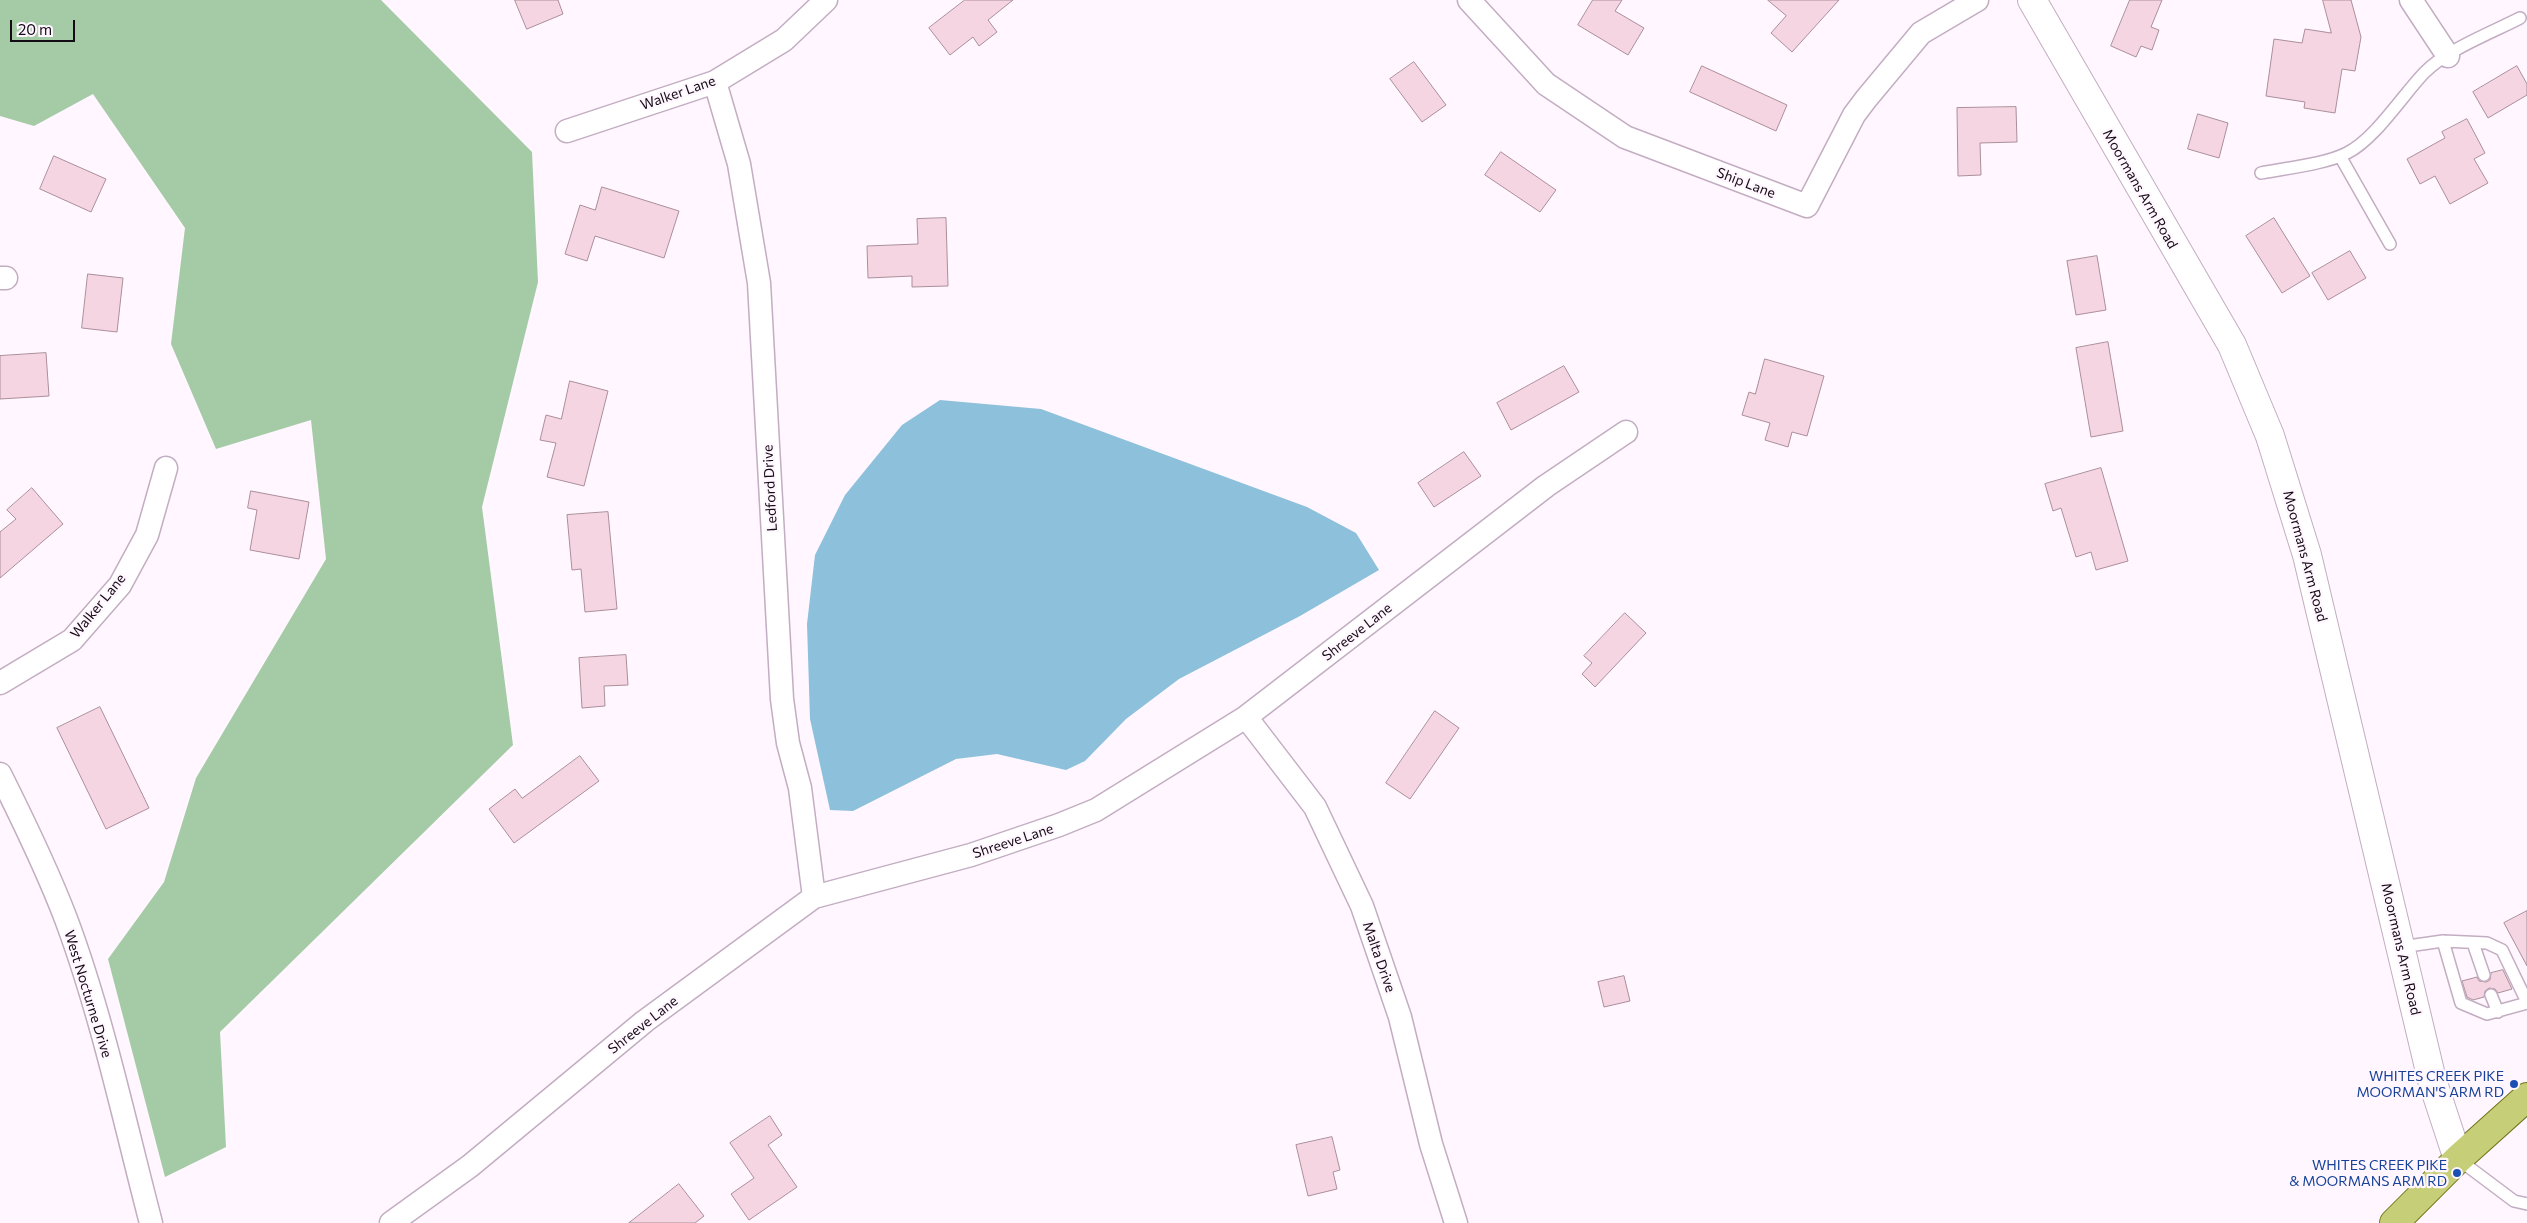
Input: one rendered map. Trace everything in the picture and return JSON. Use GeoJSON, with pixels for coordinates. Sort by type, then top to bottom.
{"type":"FeatureCollection","features":[{"type":"Feature","properties":{"kind":"main road"},"geometry":{"type":"LineString","coordinates":[[2394,1223],[2458,1159],[2527,1097]]}},
{"type":"Feature","properties":{"kind":"street","name":"Walker Lane"},"geometry":{"type":"LineString","coordinates":[[566,131],[715,82],[784,40],[826,0]]}},
{"type":"Feature","properties":{"kind":"street","name":"Ship Lane"},"geometry":{"type":"LineString","coordinates":[[1469,0],[1546,84],[1625,137],[1807,206],[1854,115],[1872,92],[1921,33],[1977,0]]}},
{"type":"Feature","properties":{"kind":"street","name":"Moormans Arm Road"},"geometry":{"type":"LineString","coordinates":[[2032,0],[2232,345],[2270,436],[2307,555],[2432,1080],[2458,1159]]}},
{"type":"Feature","properties":{"kind":"street"},"geometry":{"type":"LineString","coordinates":[[2412,0],[2448,56]]}},
{"type":"Feature","properties":{"kind":"street","name":"Ledford Drive"},"geometry":{"type":"LineString","coordinates":[[715,82],[740,164],[758,283],[782,699],[788,743],[800,788],[814,897]]}},
{"type":"Feature","properties":{"kind":"street","name":"Shreeve Lane"},"geometry":{"type":"LineString","coordinates":[[391,1223],[470,1166],[645,1021],[814,897],[971,855],[1059,825],[1096,810],[1246,717],[1546,486],[1626,432]]}},
{"type":"Feature","properties":{"kind":"street","name":"Walker Lane"},"geometry":{"type":"LineString","coordinates":[[0,683],[72,640],[120,584],[147,535],[166,468]]}},
{"type":"Feature","properties":{"kind":"street","name":"Malta Drive"},"geometry":{"type":"LineString","coordinates":[[1246,717],[1315,806],[1362,906],[1400,1017],[1431,1144],[1456,1223]]}},
{"type":"Feature","properties":{"kind":"street","name":"West Nocturne Drive"},"geometry":{"type":"LineString","coordinates":[[0,774],[39,852],[66,921],[98,1021],[151,1223]]}},
{"type":"Feature","properties":{"kind":"lane"},"geometry":{"type":"LineString","coordinates":[[2261,173],[2340,156],[2360,144],[2425,72],[2448,56],[2520,18]]}},
{"type":"Feature","properties":{"kind":"lane"},"geometry":{"type":"LineString","coordinates":[[2340,156],[2390,244]]}},
{"type":"Feature","properties":{"kind":"lane"},"geometry":{"type":"LineString","coordinates":[[2401,947],[2443,941],[2488,943],[2502,950],[2527,1002],[2487,1014],[2461,1003],[2443,941]]}},
{"type":"Feature","properties":{"kind":"lane"},"geometry":{"type":"LineString","coordinates":[[2473,942],[2484,975]]}},
{"type":"Feature","properties":{"kind":"lane"},"geometry":{"type":"LineString","coordinates":[[2491,995],[2498,1012]]}},
{"type":"Feature","properties":{"kind":"lane"},"geometry":{"type":"LineString","coordinates":[[2458,1159],[2514,1201],[2527,1204]]}},
{"type":"Feature","properties":{"kind":"green space"},"geometry":{"type":"Polygon","coordinates":[[[0,0],[381,0],[532,152],[538,282],[482,507],[513,745],[220,1032],[226,1147],[165,1177],[108,959],[164,882],[196,778],[326,559],[311,420],[216,449],[171,344],[185,228],[93,94],[34,126],[0,116],[0,0]]]}},
{"type":"Feature","properties":{"kind":"water"},"geometry":{"type":"Polygon","coordinates":[[[940,400],[1041,409],[1307,507],[1356,533],[1379,570],[1300,616],[1179,679],[1126,719],[1085,761],[1066,770],[997,754],[956,759],[853,811],[830,810],[810,719],[807,624],[815,555],[845,495],[902,425],[940,400]]]}},
{"type":"Feature","properties":{"kind":"building"},"geometry":{"type":"Polygon","coordinates":[[[515,0],[558,0],[563,14],[527,29],[515,0]]]}},
{"type":"Feature","properties":{"kind":"building"},"geometry":{"type":"Polygon","coordinates":[[[965,0],[1013,0],[988,20],[997,32],[979,46],[973,37],[950,55],[929,28],[965,0]]]}},
{"type":"Feature","properties":{"kind":"building"},"geometry":{"type":"Polygon","coordinates":[[[1593,0],[1622,0],[1615,11],[1644,28],[1628,55],[1578,25],[1593,0]]]}},
{"type":"Feature","properties":{"kind":"building"},"geometry":{"type":"Polygon","coordinates":[[[1768,0],[1839,0],[1792,52],[1771,33],[1786,16],[1768,0]]]}},
{"type":"Feature","properties":{"kind":"building"},"geometry":{"type":"Polygon","coordinates":[[[2130,0],[2162,0],[2151,27],[2159,30],[2152,50],[2141,46],[2136,57],[2111,46],[2130,0]]]}},
{"type":"Feature","properties":{"kind":"building"},"geometry":{"type":"Polygon","coordinates":[[[2323,0],[2351,0],[2361,37],[2355,71],[2342,69],[2335,113],[2304,108],[2305,102],[2266,96],[2274,39],[2302,43],[2305,29],[2331,33],[2323,0]]]}},
{"type":"Feature","properties":{"kind":"building"},"geometry":{"type":"Polygon","coordinates":[[[1414,62],[1446,105],[1422,122],[1390,79],[1414,62]]]}},
{"type":"Feature","properties":{"kind":"building"},"geometry":{"type":"Polygon","coordinates":[[[1702,66],[1787,105],[1776,131],[1690,92],[1702,66]]]}},
{"type":"Feature","properties":{"kind":"building"},"geometry":{"type":"Polygon","coordinates":[[[2517,66],[2527,84],[2527,95],[2488,118],[2473,92],[2517,66]]]}},
{"type":"Feature","properties":{"kind":"building"},"geometry":{"type":"Polygon","coordinates":[[[2016,107],[2017,142],[1980,143],[1981,175],[1958,176],[1957,108],[2016,107]]]}},
{"type":"Feature","properties":{"kind":"building"},"geometry":{"type":"Polygon","coordinates":[[[2198,114],[2228,123],[2219,158],[2188,149],[2198,114]]]}},
{"type":"Feature","properties":{"kind":"building"},"geometry":{"type":"Polygon","coordinates":[[[2467,119],[2485,153],[2474,159],[2488,183],[2450,204],[2435,176],[2420,184],[2407,159],[2445,138],[2442,132],[2467,119]]]}},
{"type":"Feature","properties":{"kind":"building"},"geometry":{"type":"Polygon","coordinates":[[[1501,152],[1556,190],[1540,212],[1485,175],[1501,152]]]}},
{"type":"Feature","properties":{"kind":"building"},"geometry":{"type":"Polygon","coordinates":[[[54,156],[106,179],[91,212],[40,189],[54,156]]]}},
{"type":"Feature","properties":{"kind":"building"},"geometry":{"type":"Polygon","coordinates":[[[602,187],[679,211],[664,258],[595,236],[587,261],[565,254],[580,205],[595,210],[602,187]]]}},
{"type":"Feature","properties":{"kind":"building"},"geometry":{"type":"Polygon","coordinates":[[[946,218],[948,286],[912,287],[912,276],[868,278],[867,246],[918,244],[917,219],[946,218]]]}},
{"type":"Feature","properties":{"kind":"building"},"geometry":{"type":"Polygon","coordinates":[[[2274,218],[2310,276],[2282,293],[2246,236],[2274,218]]]}},
{"type":"Feature","properties":{"kind":"building"},"geometry":{"type":"Polygon","coordinates":[[[2350,251],[2366,278],[2328,300],[2312,273],[2350,251]]]}},
{"type":"Feature","properties":{"kind":"building"},"geometry":{"type":"Polygon","coordinates":[[[2097,256],[2106,310],[2076,315],[2067,261],[2097,256]]]}},
{"type":"Feature","properties":{"kind":"building"},"geometry":{"type":"Polygon","coordinates":[[[88,274],[123,278],[117,332],[82,328],[88,274]]]}},
{"type":"Feature","properties":{"kind":"building"},"geometry":{"type":"Polygon","coordinates":[[[2108,342],[2123,431],[2091,437],[2076,348],[2108,342]]]}},
{"type":"Feature","properties":{"kind":"building"},"geometry":{"type":"Polygon","coordinates":[[[46,353],[49,396],[0,399],[0,356],[46,353]]]}},
{"type":"Feature","properties":{"kind":"building"},"geometry":{"type":"Polygon","coordinates":[[[1765,359],[1824,376],[1807,436],[1792,432],[1788,447],[1765,440],[1770,423],[1742,415],[1749,392],[1755,394],[1765,359]]]}},
{"type":"Feature","properties":{"kind":"building"},"geometry":{"type":"Polygon","coordinates":[[[1564,366],[1579,392],[1511,430],[1497,403],[1564,366]]]}},
{"type":"Feature","properties":{"kind":"building"},"geometry":{"type":"Polygon","coordinates":[[[570,381],[608,391],[584,486],[547,477],[556,443],[540,440],[546,415],[561,419],[570,381]]]}},
{"type":"Feature","properties":{"kind":"building"},"geometry":{"type":"Polygon","coordinates":[[[1464,452],[1481,476],[1434,507],[1418,483],[1464,452]]]}},
{"type":"Feature","properties":{"kind":"building"},"geometry":{"type":"Polygon","coordinates":[[[2101,468],[2128,561],[2096,570],[2091,552],[2076,557],[2061,508],[2053,511],[2045,484],[2101,468]]]}},
{"type":"Feature","properties":{"kind":"building"},"geometry":{"type":"Polygon","coordinates":[[[32,488],[63,524],[0,578],[0,532],[16,519],[7,510],[32,488]]]}},
{"type":"Feature","properties":{"kind":"building"},"geometry":{"type":"Polygon","coordinates":[[[251,491],[309,502],[299,559],[250,550],[257,510],[248,508],[251,491]]]}},
{"type":"Feature","properties":{"kind":"building"},"geometry":{"type":"Polygon","coordinates":[[[608,512],[617,609],[585,612],[581,569],[572,570],[567,515],[608,512]]]}},
{"type":"Feature","properties":{"kind":"building"},"geometry":{"type":"Polygon","coordinates":[[[1625,613],[1646,633],[1595,687],[1582,674],[1592,663],[1584,656],[1625,613]]]}},
{"type":"Feature","properties":{"kind":"building"},"geometry":{"type":"Polygon","coordinates":[[[626,655],[628,685],[604,686],[605,706],[582,708],[579,658],[626,655]]]}},
{"type":"Feature","properties":{"kind":"building"},"geometry":{"type":"Polygon","coordinates":[[[100,707],[149,808],[106,829],[57,728],[100,707]]]}},
{"type":"Feature","properties":{"kind":"building"},"geometry":{"type":"Polygon","coordinates":[[[1435,711],[1459,728],[1410,799],[1386,783],[1435,711]]]}},
{"type":"Feature","properties":{"kind":"building"},"geometry":{"type":"Polygon","coordinates":[[[580,756],[599,781],[514,843],[489,809],[515,789],[522,798],[580,756]]]}},
{"type":"Feature","properties":{"kind":"building"},"geometry":{"type":"Polygon","coordinates":[[[2527,911],[2527,966],[2504,923],[2527,911]]]}},
{"type":"Feature","properties":{"kind":"building"},"geometry":{"type":"Polygon","coordinates":[[[2503,970],[2512,989],[2498,993],[2495,989],[2489,988],[2485,991],[2484,997],[2473,1000],[2467,997],[2462,981],[2477,977],[2479,981],[2486,982],[2490,980],[2491,973],[2503,970]]]}},
{"type":"Feature","properties":{"kind":"building"},"geometry":{"type":"Polygon","coordinates":[[[1624,976],[1630,1001],[1604,1007],[1598,982],[1624,976]]]}},
{"type":"Feature","properties":{"kind":"building"},"geometry":{"type":"Polygon","coordinates":[[[770,1116],[782,1135],[768,1145],[797,1187],[749,1220],[731,1194],[754,1178],[730,1143],[770,1116]]]}},
{"type":"Feature","properties":{"kind":"building"},"geometry":{"type":"Polygon","coordinates":[[[1332,1137],[1340,1170],[1333,1172],[1337,1189],[1308,1196],[1296,1145],[1332,1137]]]}},
{"type":"Feature","properties":{"kind":"building"},"geometry":{"type":"Polygon","coordinates":[[[679,1184],[704,1216],[695,1223],[629,1223],[679,1184]]]}},
{"type":"Feature","properties":{"kind":"place","name":"WHITES CREEK PIKE MOORMAN'S ARM RD"},"geometry":{"type":"Point","coordinates":[2514,1084]}},
{"type":"Feature","properties":{"kind":"place","name":"WHITES CREEK PIKE & MOORMANS ARM RD"},"geometry":{"type":"Point","coordinates":[2457,1173]}}]}
